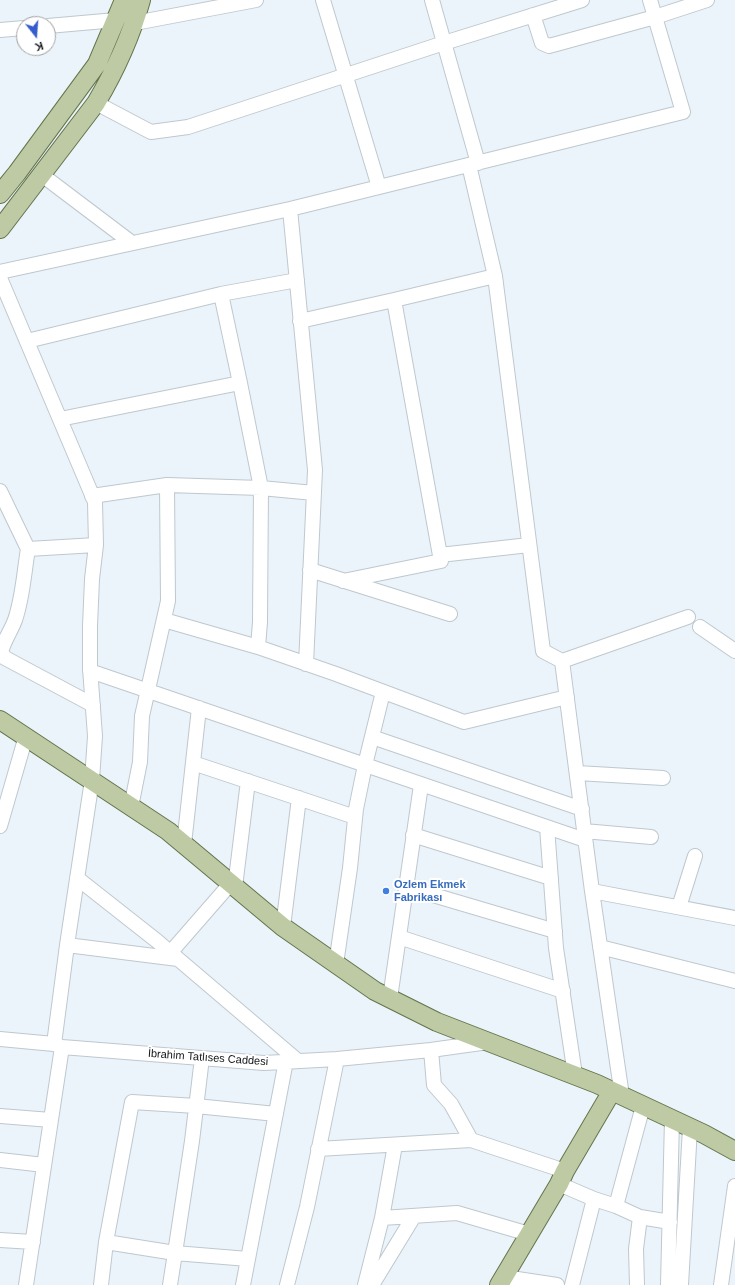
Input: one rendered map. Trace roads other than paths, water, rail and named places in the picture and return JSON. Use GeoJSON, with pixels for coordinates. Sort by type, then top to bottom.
{"type":"FeatureCollection","features":[{"type":"Feature","properties":{"kind":"main road"},"geometry":{"type":"LineString","coordinates":[[0,194],[97,64],[124,0]]}},
{"type":"Feature","properties":{"kind":"main road"},"geometry":{"type":"LineString","coordinates":[[0,229],[96,103],[109,82],[135,23],[141,0]]}},
{"type":"Feature","properties":{"kind":"main road"},"geometry":{"type":"LineString","coordinates":[[0,720],[168,832],[283,927],[375,991],[437,1022],[575,1075],[672,1119],[735,1150]]}},
{"type":"Feature","properties":{"kind":"main road"},"geometry":{"type":"LineString","coordinates":[[504,1281],[529,1234],[562,1178],[617,1094]]}},
{"type":"Feature","properties":{"kind":"street"},"geometry":{"type":"LineString","coordinates":[[135,23],[256,0]]}},
{"type":"Feature","properties":{"kind":"street"},"geometry":{"type":"LineString","coordinates":[[323,0],[379,187]]}},
{"type":"Feature","properties":{"kind":"street"},"geometry":{"type":"LineString","coordinates":[[432,0],[474,164],[495,276],[543,651],[562,661],[688,617]]}},
{"type":"Feature","properties":{"kind":"street"},"geometry":{"type":"LineString","coordinates":[[96,103],[151,132],[188,127],[444,43],[582,0]]}},
{"type":"Feature","properties":{"kind":"street"},"geometry":{"type":"LineString","coordinates":[[0,272],[290,209],[683,112],[650,0]]}},
{"type":"Feature","properties":{"kind":"street"},"geometry":{"type":"LineString","coordinates":[[533,15],[542,43],[549,46],[655,17],[707,0]]}},
{"type":"Feature","properties":{"kind":"street"},"geometry":{"type":"LineString","coordinates":[[56,25],[116,20]]}},
{"type":"Feature","properties":{"kind":"street"},"geometry":{"type":"LineString","coordinates":[[0,30],[16,29]]}},
{"type":"Feature","properties":{"kind":"street"},"geometry":{"type":"LineString","coordinates":[[42,175],[132,243]]}},
{"type":"Feature","properties":{"kind":"street"},"geometry":{"type":"LineString","coordinates":[[290,209],[315,470],[306,664]]}},
{"type":"Feature","properties":{"kind":"street"},"geometry":{"type":"LineString","coordinates":[[300,321],[495,276]]}},
{"type":"Feature","properties":{"kind":"street"},"geometry":{"type":"LineString","coordinates":[[0,278],[95,502],[96,544],[92,579],[90,671],[94,736],[92,780],[67,945],[51,1120],[26,1285]]}},
{"type":"Feature","properties":{"kind":"street"},"geometry":{"type":"LineString","coordinates":[[27,341],[221,294],[296,280]]}},
{"type":"Feature","properties":{"kind":"street"},"geometry":{"type":"LineString","coordinates":[[221,294],[261,488],[260,622],[258,647]]}},
{"type":"Feature","properties":{"kind":"street"},"geometry":{"type":"LineString","coordinates":[[343,580],[441,561],[394,300]]}},
{"type":"Feature","properties":{"kind":"street"},"geometry":{"type":"LineString","coordinates":[[60,419],[240,383]]}},
{"type":"Feature","properties":{"kind":"street"},"geometry":{"type":"LineString","coordinates":[[92,496],[167,485],[261,488],[314,493]]}},
{"type":"Feature","properties":{"kind":"street"},"geometry":{"type":"LineString","coordinates":[[131,807],[140,762],[142,716],[168,601],[167,485]]}},
{"type":"Feature","properties":{"kind":"street"},"geometry":{"type":"LineString","coordinates":[[0,491],[28,549],[15,620],[1,652],[5,658],[93,705]]}},
{"type":"Feature","properties":{"kind":"street"},"geometry":{"type":"LineString","coordinates":[[28,549],[96,544]]}},
{"type":"Feature","properties":{"kind":"street"},"geometry":{"type":"LineString","coordinates":[[440,555],[529,544]]}},
{"type":"Feature","properties":{"kind":"street"},"geometry":{"type":"LineString","coordinates":[[310,570],[450,614]]}},
{"type":"Feature","properties":{"kind":"street"},"geometry":{"type":"LineString","coordinates":[[164,620],[258,647],[464,722],[567,697]]}},
{"type":"Feature","properties":{"kind":"street"},"geometry":{"type":"LineString","coordinates":[[700,627],[735,651]]}},
{"type":"Feature","properties":{"kind":"street"},"geometry":{"type":"LineString","coordinates":[[562,661],[600,947],[617,1094]]}},
{"type":"Feature","properties":{"kind":"street"},"geometry":{"type":"LineString","coordinates":[[90,671],[547,827],[585,836],[651,837]]}},
{"type":"Feature","properties":{"kind":"street"},"geometry":{"type":"LineString","coordinates":[[336,964],[350,868],[355,817],[365,765],[383,692]]}},
{"type":"Feature","properties":{"kind":"street"},"geometry":{"type":"LineString","coordinates":[[184,844],[199,708]]}},
{"type":"Feature","properties":{"kind":"street"},"geometry":{"type":"LineString","coordinates":[[0,826],[26,736]]}},
{"type":"Feature","properties":{"kind":"street"},"geometry":{"type":"LineString","coordinates":[[372,737],[582,809]]}},
{"type":"Feature","properties":{"kind":"street"},"geometry":{"type":"LineString","coordinates":[[193,763],[355,817]]}},
{"type":"Feature","properties":{"kind":"street"},"geometry":{"type":"LineString","coordinates":[[577,773],[663,778]]}},
{"type":"Feature","properties":{"kind":"street"},"geometry":{"type":"LineString","coordinates":[[174,956],[233,885],[248,781]]}},
{"type":"Feature","properties":{"kind":"street"},"geometry":{"type":"LineString","coordinates":[[390,998],[421,785]]}},
{"type":"Feature","properties":{"kind":"street"},"geometry":{"type":"LineString","coordinates":[[283,927],[299,798]]}},
{"type":"Feature","properties":{"kind":"street"},"geometry":{"type":"LineString","coordinates":[[547,827],[555,931],[575,1075]]}},
{"type":"Feature","properties":{"kind":"street"},"geometry":{"type":"LineString","coordinates":[[413,835],[551,878]]}},
{"type":"Feature","properties":{"kind":"street"},"geometry":{"type":"LineString","coordinates":[[679,907],[695,856]]}},
{"type":"Feature","properties":{"kind":"street"},"geometry":{"type":"LineString","coordinates":[[77,878],[174,956],[292,1061],[276,1114],[243,1285]]}},
{"type":"Feature","properties":{"kind":"street"},"geometry":{"type":"LineString","coordinates":[[406,887],[555,931]]}},
{"type":"Feature","properties":{"kind":"street"},"geometry":{"type":"LineString","coordinates":[[592,891],[735,918]]}},
{"type":"Feature","properties":{"kind":"street"},"geometry":{"type":"LineString","coordinates":[[399,937],[563,991]]}},
{"type":"Feature","properties":{"kind":"street"},"geometry":{"type":"LineString","coordinates":[[67,945],[174,956]]}},
{"type":"Feature","properties":{"kind":"street"},"geometry":{"type":"LineString","coordinates":[[600,947],[735,982]]}},
{"type":"Feature","properties":{"kind":"street","name":"İbrahim Tatlıses Caddesi"},"geometry":{"type":"LineString","coordinates":[[0,1038],[58,1045],[264,1063],[337,1059],[430,1050],[488,1042]]}},
{"type":"Feature","properties":{"kind":"street"},"geometry":{"type":"LineString","coordinates":[[430,1050],[434,1085],[451,1104],[471,1140]]}},
{"type":"Feature","properties":{"kind":"street"},"geometry":{"type":"LineString","coordinates":[[170,1285],[192,1141],[202,1058]]}},
{"type":"Feature","properties":{"kind":"street"},"geometry":{"type":"LineString","coordinates":[[287,1285],[307,1206],[337,1059]]}},
{"type":"Feature","properties":{"kind":"street"},"geometry":{"type":"LineString","coordinates":[[101,1285],[106,1242],[132,1102],[196,1106],[276,1114]]}},
{"type":"Feature","properties":{"kind":"street"},"geometry":{"type":"LineString","coordinates":[[616,1206],[643,1106]]}},
{"type":"Feature","properties":{"kind":"street"},"geometry":{"type":"LineString","coordinates":[[0,1116],[51,1120]]}},
{"type":"Feature","properties":{"kind":"street"},"geometry":{"type":"LineString","coordinates":[[668,1285],[672,1119]]}},
{"type":"Feature","properties":{"kind":"street"},"geometry":{"type":"LineString","coordinates":[[681,1285],[690,1128]]}},
{"type":"Feature","properties":{"kind":"street"},"geometry":{"type":"LineString","coordinates":[[318,1149],[471,1140],[562,1178],[594,1199],[616,1206],[640,1217],[670,1222]]}},
{"type":"Feature","properties":{"kind":"street"},"geometry":{"type":"LineString","coordinates":[[365,1285],[382,1218],[395,1145]]}},
{"type":"Feature","properties":{"kind":"street"},"geometry":{"type":"LineString","coordinates":[[0,1160],[44,1165]]}},
{"type":"Feature","properties":{"kind":"street"},"geometry":{"type":"LineString","coordinates":[[721,1285],[735,1186]]}},
{"type":"Feature","properties":{"kind":"street"},"geometry":{"type":"LineString","coordinates":[[572,1285],[594,1199]]}},
{"type":"Feature","properties":{"kind":"street"},"geometry":{"type":"LineString","coordinates":[[382,1218],[457,1213],[529,1234]]}},
{"type":"Feature","properties":{"kind":"street"},"geometry":{"type":"LineString","coordinates":[[372,1285],[414,1216]]}},
{"type":"Feature","properties":{"kind":"street"},"geometry":{"type":"LineString","coordinates":[[637,1285],[636,1249],[640,1217]]}},
{"type":"Feature","properties":{"kind":"street"},"geometry":{"type":"LineString","coordinates":[[0,1240],[33,1242]]}},
{"type":"Feature","properties":{"kind":"street"},"geometry":{"type":"LineString","coordinates":[[106,1242],[175,1253],[248,1259]]}},
{"type":"Feature","properties":{"kind":"street"},"geometry":{"type":"LineString","coordinates":[[504,1281],[556,1285]]}},
{"type":"Feature","properties":{"kind":"place","name":"Ozlem Ekmek Fabrikası"},"geometry":{"type":"Point","coordinates":[386,891]}}]}
